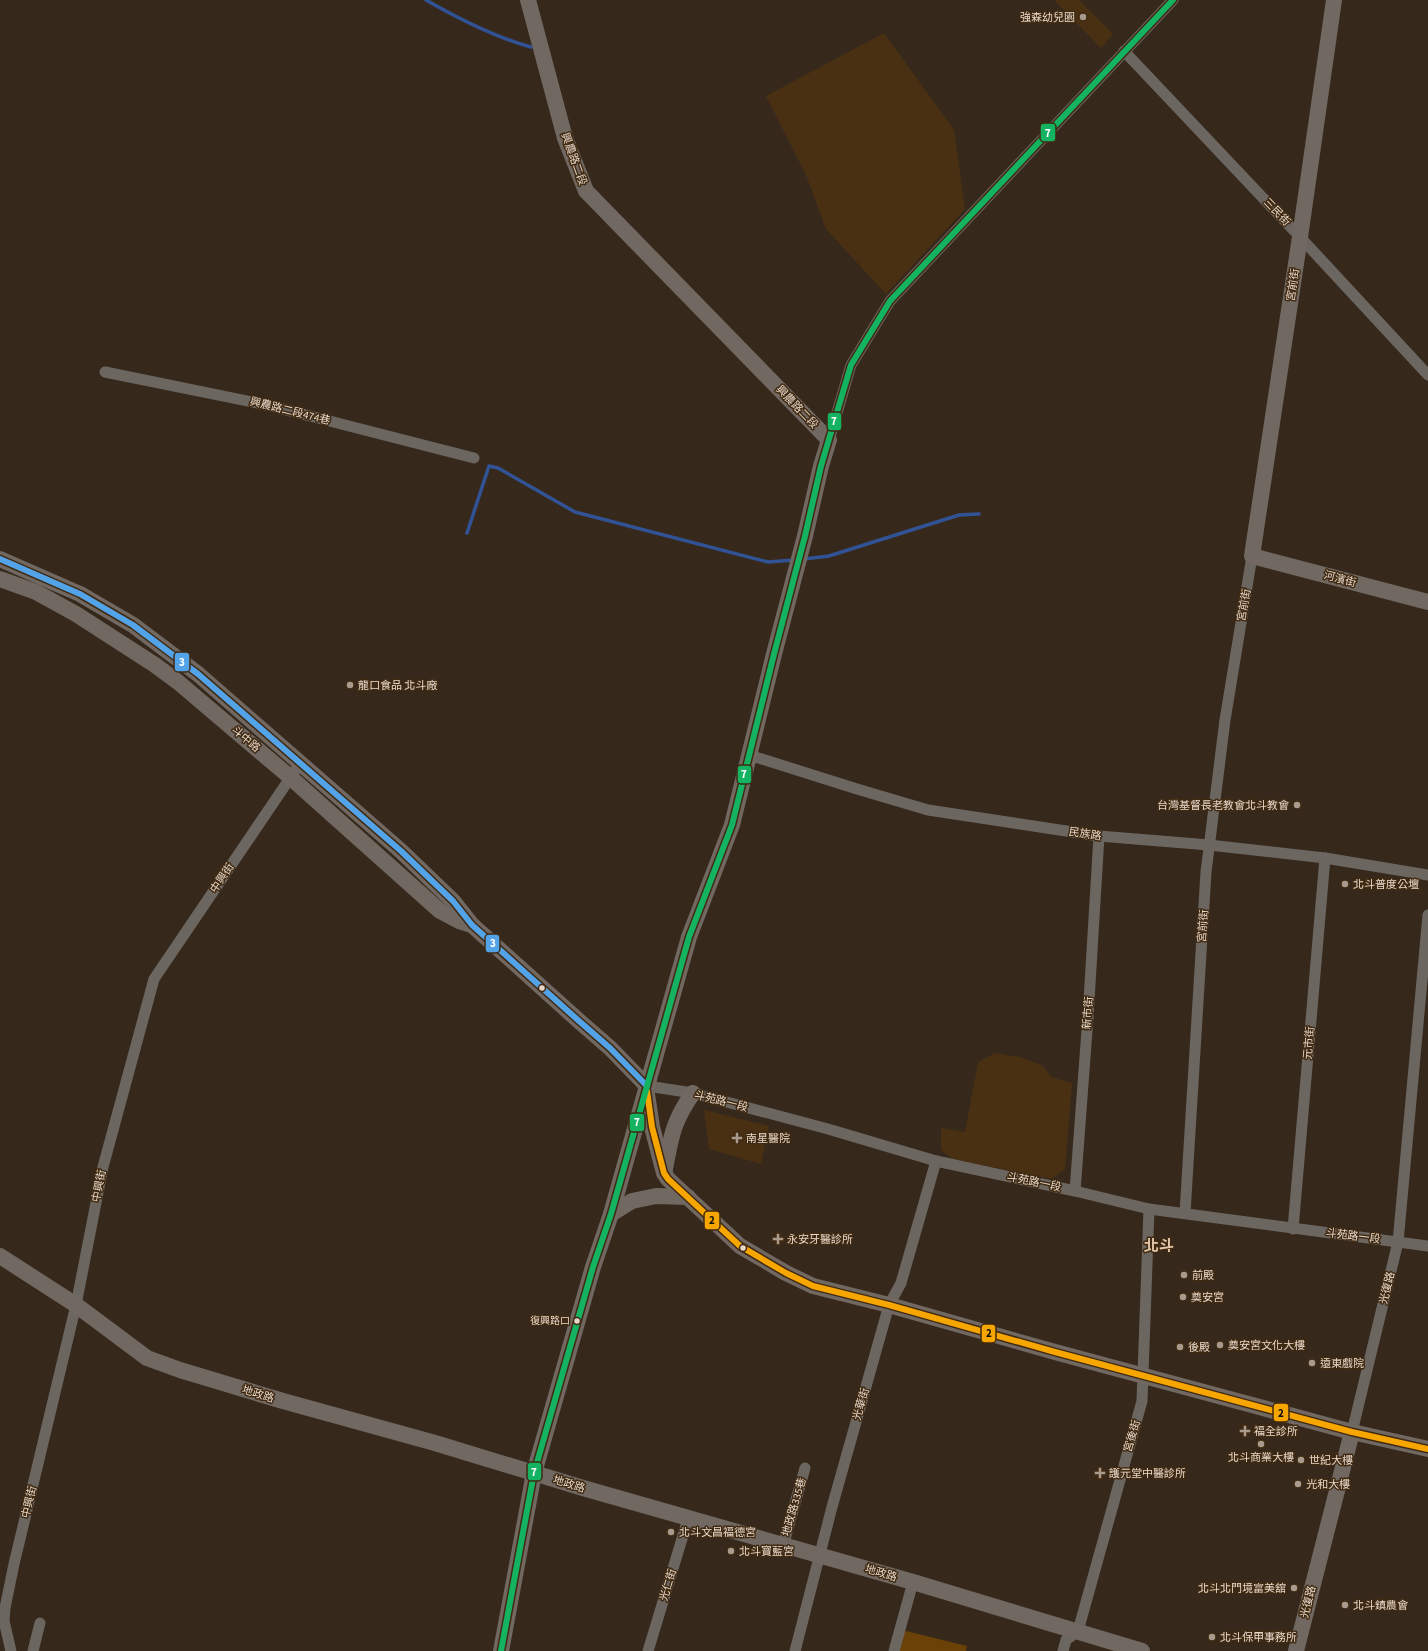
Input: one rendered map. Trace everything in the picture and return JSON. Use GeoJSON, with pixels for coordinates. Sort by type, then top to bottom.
{"type":"FeatureCollection","features":[{"type":"Feature","properties":{"kind":"street","name":"興農路二段"},"geometry":{"type":"LineString","coordinates":[[528,0],[565,138],[586,191],[829,440]]}},
{"type":"Feature","properties":{"kind":"street"},"geometry":{"type":"LineString","coordinates":[[501,1651],[534,1473],[593,1267],[611,1214],[689,937],[728,838],[805,536],[821,466],[851,365],[890,301],[1173,0]]}},
{"type":"Feature","properties":{"kind":"street","name":"宮前街"},"geometry":{"type":"LineString","coordinates":[[1186,1213],[1206,872],[1225,720],[1252,556],[1334,0]]}},
{"type":"Feature","properties":{"kind":"street","name":"三民街"},"geometry":{"type":"LineString","coordinates":[[1124,51],[1428,375]]}},
{"type":"Feature","properties":{"kind":"street","name":"興農路二段474巷"},"geometry":{"type":"LineString","coordinates":[[105,372],[267,405],[474,458]]}},
{"type":"Feature","properties":{"kind":"street","name":"河濱街"},"geometry":{"type":"LineString","coordinates":[[1252,556],[1428,602]]}},
{"type":"Feature","properties":{"kind":"street","name":"斗中路"},"geometry":{"type":"LineString","coordinates":[[0,560],[80,594],[133,625],[198,674],[230,703],[301,762],[401,851],[453,901],[472,925],[610,1048],[647,1086]]}},
{"type":"Feature","properties":{"kind":"street","name":"斗中路"},"geometry":{"type":"LineString","coordinates":[[0,579],[36,592],[76,614],[155,665],[178,682],[290,777],[440,912],[459,922],[472,925]]}},
{"type":"Feature","properties":{"kind":"street","name":"民族路"},"geometry":{"type":"LineString","coordinates":[[749,755],[857,790],[928,810],[1099,836],[1210,845],[1325,858],[1428,875]]}},
{"type":"Feature","properties":{"kind":"street","name":"中興街"},"geometry":{"type":"LineString","coordinates":[[11,1651],[4,1621],[5,1608],[76,1305],[103,1166],[154,979],[301,762]]}},
{"type":"Feature","properties":{"kind":"street","name":"新市街"},"geometry":{"type":"LineString","coordinates":[[1075,1191],[1088,1017],[1099,836]]}},
{"type":"Feature","properties":{"kind":"street","name":"元市街"},"geometry":{"type":"LineString","coordinates":[[1293,1228],[1325,858]]}},
{"type":"Feature","properties":{"kind":"street","name":"光復路"},"geometry":{"type":"LineString","coordinates":[[1296,1651],[1352,1432],[1398,1242],[1428,915]]}},
{"type":"Feature","properties":{"kind":"street"},"geometry":{"type":"LineString","coordinates":[[647,1086],[652,1127],[664,1173],[668,1179],[740,1246],[786,1273],[813,1286],[889,1305],[1055,1352],[1352,1432],[1428,1450]]}},
{"type":"Feature","properties":{"kind":"street","name":"斗苑路一段"},"geometry":{"type":"LineString","coordinates":[[647,1086],[693,1093],[828,1129],[936,1161],[1075,1191],[1149,1209],[1428,1246]]}},
{"type":"Feature","properties":{"kind":"street"},"geometry":{"type":"LineString","coordinates":[[664,1173],[673,1129],[681,1110],[693,1093]]}},
{"type":"Feature","properties":{"kind":"street","name":"光華街"},"geometry":{"type":"LineString","coordinates":[[795,1651],[832,1507],[889,1305],[901,1283],[936,1161]]}},
{"type":"Feature","properties":{"kind":"street"},"geometry":{"type":"LineString","coordinates":[[611,1214],[632,1201],[656,1196],[688,1197]]}},
{"type":"Feature","properties":{"kind":"street","name":"宮後街"},"geometry":{"type":"LineString","coordinates":[[1063,1651],[1066,1640],[1078,1631],[1142,1401],[1149,1209]]}},
{"type":"Feature","properties":{"kind":"street","name":"地政路"},"geometry":{"type":"LineString","coordinates":[[0,1256],[76,1305],[147,1358],[180,1370],[283,1401],[415,1437],[688,1519],[913,1582],[1078,1631],[1121,1648],[1142,1651]]}},
{"type":"Feature","properties":{"kind":"street","name":"地政路335巷"},"geometry":{"type":"LineString","coordinates":[[783,1546],[805,1468]]}},
{"type":"Feature","properties":{"kind":"street","name":"光仁街"},"geometry":{"type":"LineString","coordinates":[[648,1651],[688,1519]]}},
{"type":"Feature","properties":{"kind":"street"},"geometry":{"type":"LineString","coordinates":[[894,1651],[913,1582]]}},
{"type":"Feature","properties":{"kind":"street"},"geometry":{"type":"LineString","coordinates":[[33,1651],[40,1623]]}},
{"type":"Feature","properties":{"kind":"shaded area","name":"強森幼兒園"},"geometry":{"type":"Polygon","coordinates":[[[1054,0],[1079,0],[1113,34],[1101,48],[1054,0]]]}},
{"type":"Feature","properties":{"kind":"shaded area"},"geometry":{"type":"Polygon","coordinates":[[[884,33],[954,130],[965,209],[886,294],[826,229],[806,175],[766,96],[884,33]]]}},
{"type":"Feature","properties":{"kind":"shaded area"},"geometry":{"type":"Polygon","coordinates":[[[995,1053],[1020,1057],[1043,1066],[1051,1077],[1072,1083],[1065,1169],[1052,1179],[953,1159],[941,1150],[941,1128],[965,1132],[978,1062],[995,1053]]]}},
{"type":"Feature","properties":{"kind":"shaded area","name":"南星醫院"},"geometry":{"type":"Polygon","coordinates":[[[704,1110],[769,1126],[761,1164],[709,1149],[704,1110]]]}},
{"type":"Feature","properties":{"kind":"shaded area"},"geometry":{"type":"Polygon","coordinates":[[[902,1630],[967,1646],[966,1651],[897,1651],[902,1630]]]}},
{"type":"Feature","properties":{"kind":"waterway"},"geometry":{"type":"LineString","coordinates":[[426,0],[477,27],[531,47]]}},
{"type":"Feature","properties":{"kind":"waterway"},"geometry":{"type":"LineString","coordinates":[[467,533],[489,466],[498,468],[575,512],[768,562],[794,560]]}},
{"type":"Feature","properties":{"kind":"waterway"},"geometry":{"type":"LineString","coordinates":[[804,559],[829,556],[959,515],[979,514]]}},
{"type":"Feature","properties":{"kind":"transit line","name":"7"},"geometry":{"type":"LineString","coordinates":[[501,1651],[534,1473],[593,1267],[611,1214],[689,937],[732,825],[805,536],[821,466],[851,365],[890,301],[1173,0]]}},
{"type":"Feature","properties":{"kind":"transit line","name":"3"},"geometry":{"type":"LineString","coordinates":[[0,559],[80,594],[133,625],[198,674],[401,851],[453,901],[472,925],[610,1048],[647,1086]]}},
{"type":"Feature","properties":{"kind":"transit line","name":"2"},"geometry":{"type":"LineString","coordinates":[[647,1091],[652,1127],[664,1173],[668,1179],[740,1246],[786,1273],[813,1286],[889,1305],[1055,1352],[1352,1432],[1428,1449]]}},
{"type":"Feature","properties":{"kind":"place","name":"強森幼兒園"},"geometry":{"type":"Point","coordinates":[1083,17]}},
{"type":"Feature","properties":{"kind":"place","name":"龍口食品 北斗廠"},"geometry":{"type":"Point","coordinates":[350,685]}},
{"type":"Feature","properties":{"kind":"place","name":"台灣基督長老教會北斗教會"},"geometry":{"type":"Point","coordinates":[1297,805]}},
{"type":"Feature","properties":{"kind":"place","name":"北斗普度公壇"},"geometry":{"type":"Point","coordinates":[1345,884]}},
{"type":"Feature","properties":{"kind":"place","name":"南星醫院"},"geometry":{"type":"Point","coordinates":[737,1138]}},
{"type":"Feature","properties":{"kind":"place","name":"永安牙醫診所"},"geometry":{"type":"Point","coordinates":[778,1239]}},
{"type":"Feature","properties":{"kind":"place","name":"前殿"},"geometry":{"type":"Point","coordinates":[1184,1275]}},
{"type":"Feature","properties":{"kind":"place","name":"奠安宮"},"geometry":{"type":"Point","coordinates":[1183,1297]}},
{"type":"Feature","properties":{"kind":"place","name":"復興路口"},"geometry":{"type":"Point","coordinates":[577,1321]}},
{"type":"Feature","properties":{"kind":"place","name":"奠安宮文化大樓"},"geometry":{"type":"Point","coordinates":[1220,1345]}},
{"type":"Feature","properties":{"kind":"place","name":"後殿"},"geometry":{"type":"Point","coordinates":[1180,1347]}},
{"type":"Feature","properties":{"kind":"place","name":"遠東戲院"},"geometry":{"type":"Point","coordinates":[1312,1363]}},
{"type":"Feature","properties":{"kind":"place","name":"福全診所"},"geometry":{"type":"Point","coordinates":[1245,1431]}},
{"type":"Feature","properties":{"kind":"place","name":"北斗商業大樓"},"geometry":{"type":"Point","coordinates":[1261,1444]}},
{"type":"Feature","properties":{"kind":"place","name":"世紀大樓"},"geometry":{"type":"Point","coordinates":[1301,1460]}},
{"type":"Feature","properties":{"kind":"place","name":"護元堂中醫診所"},"geometry":{"type":"Point","coordinates":[1100,1473]}},
{"type":"Feature","properties":{"kind":"place","name":"光和大樓"},"geometry":{"type":"Point","coordinates":[1298,1484]}},
{"type":"Feature","properties":{"kind":"place","name":"北斗文昌福德宮"},"geometry":{"type":"Point","coordinates":[671,1532]}},
{"type":"Feature","properties":{"kind":"place","name":"北斗寶藍宮"},"geometry":{"type":"Point","coordinates":[731,1551]}},
{"type":"Feature","properties":{"kind":"place","name":"北斗北門境富美舘"},"geometry":{"type":"Point","coordinates":[1294,1588]}},
{"type":"Feature","properties":{"kind":"place","name":"北斗鎮農會"},"geometry":{"type":"Point","coordinates":[1345,1605]}},
{"type":"Feature","properties":{"kind":"place","name":"北斗保甲事務所"},"geometry":{"type":"Point","coordinates":[1212,1637]}},
{"type":"Feature","properties":{"kind":"district","name":"北斗"},"geometry":{"type":"Point","coordinates":[1159,1246]}}]}
